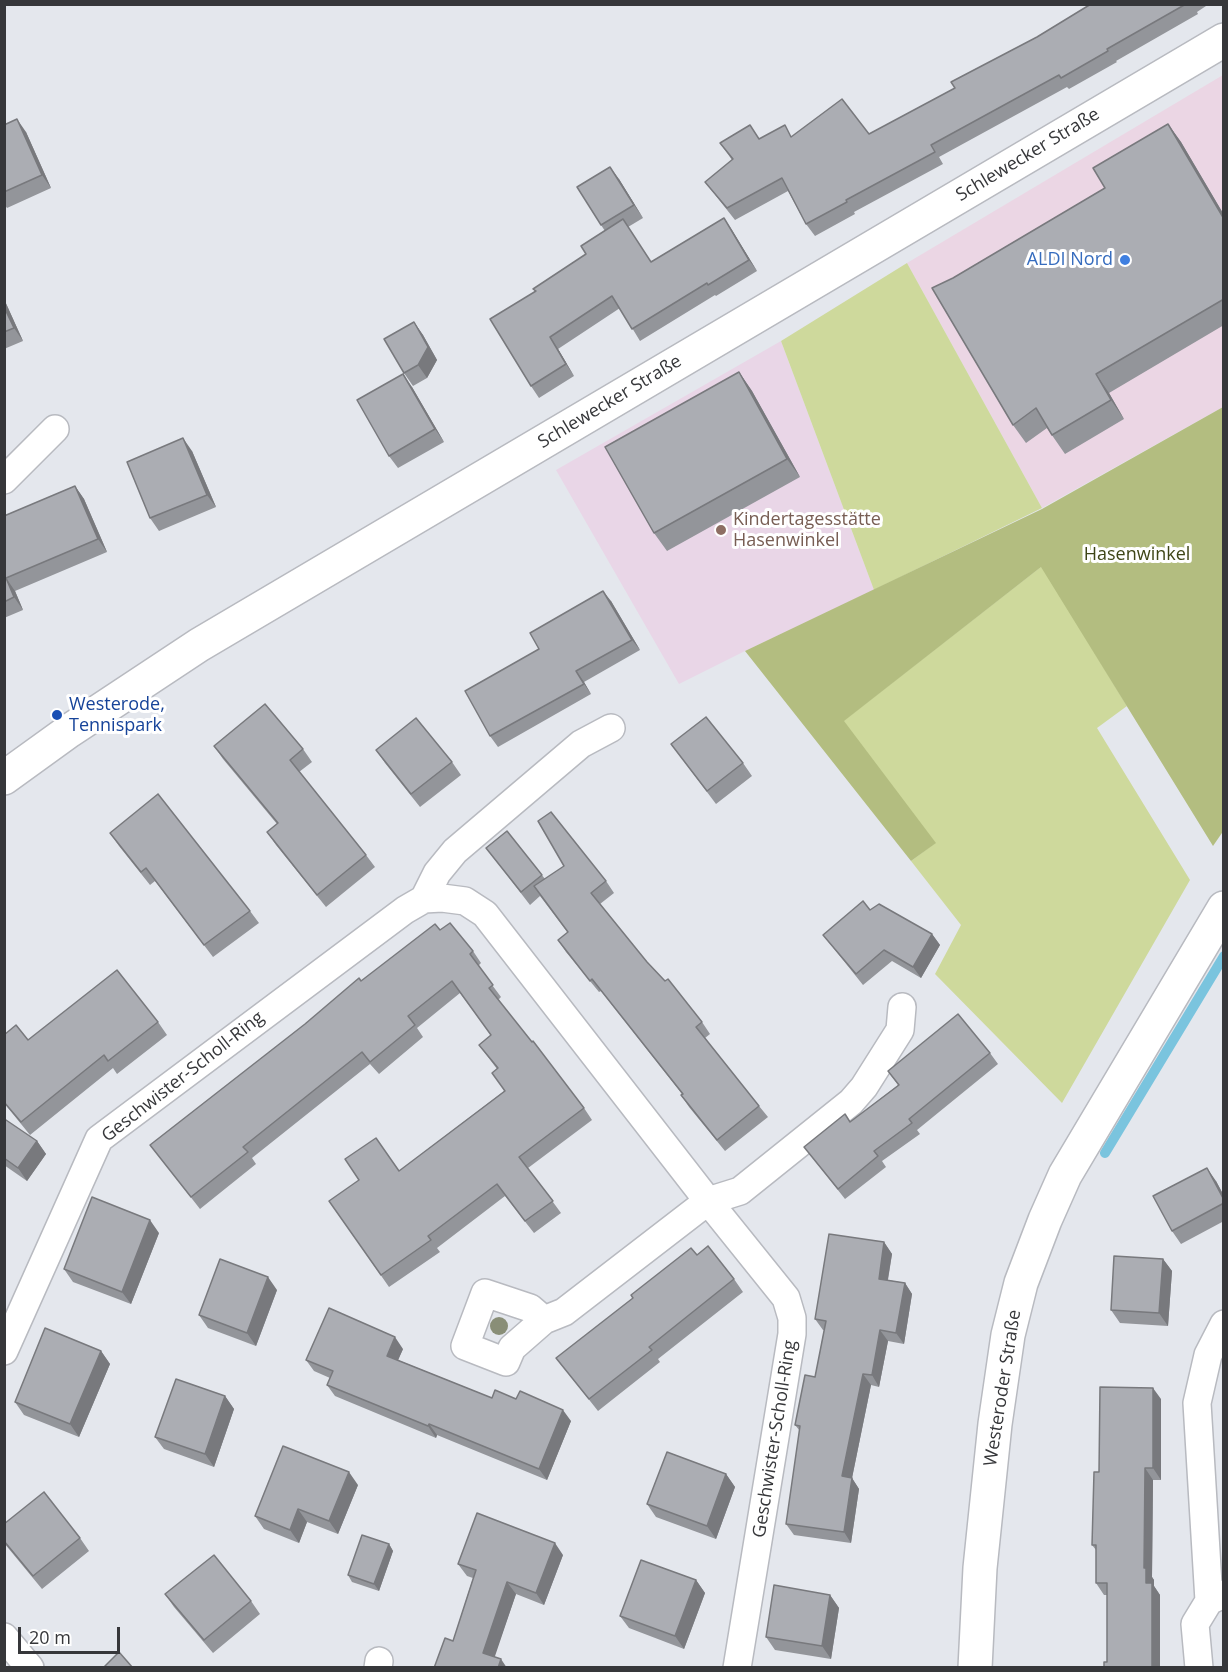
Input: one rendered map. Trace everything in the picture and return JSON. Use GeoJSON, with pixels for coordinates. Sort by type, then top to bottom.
{"type":"FeatureCollection","features":[{"type":"Feature","properties":{"kind":"street","name":"Schlewecker Straße"},"geometry":{"type":"LineString","coordinates":[[4,778],[69,731],[199,645],[1224,39]]}},
{"type":"Feature","properties":{"kind":"street"},"geometry":{"type":"LineString","coordinates":[[4,480],[55,429]]}},
{"type":"Feature","properties":{"kind":"street"},"geometry":{"type":"LineString","coordinates":[[424,900],[437,873],[455,851],[581,744],[611,728]]}},
{"type":"Feature","properties":{"kind":"street","name":"Geschwister-Scholl-Ring"},"geometry":{"type":"LineString","coordinates":[[4,1351],[99,1139],[405,909],[424,900],[442,898],[465,902],[485,914],[786,1298],[792,1318],[792,1334],[737,1668]]}},
{"type":"Feature","properties":{"kind":"street","name":"Westeroder Straße"},"geometry":{"type":"LineString","coordinates":[[975,1668],[980,1568],[994,1424],[1008,1335],[1022,1283],[1045,1220],[1065,1175],[1224,908]]}},
{"type":"Feature","properties":{"kind":"street"},"geometry":{"type":"LineString","coordinates":[[544,1320],[564,1312],[708,1201],[740,1191],[851,1102],[864,1087],[900,1030],[902,1007]]}},
{"type":"Feature","properties":{"kind":"street"},"geometry":{"type":"LineString","coordinates":[[1199,1668],[1195,1624],[1216,1598],[1197,1403],[1208,1355],[1224,1324]]}},
{"type":"Feature","properties":{"kind":"street"},"geometry":{"type":"LineString","coordinates":[[4,1637],[30,1668]]}},
{"type":"Feature","properties":{"kind":"shaded area"},"geometry":{"type":"Polygon","coordinates":[[[1223,75],[1223,407],[1042,508],[907,263],[1223,75]]]}},
{"type":"Feature","properties":{"kind":"shaded area","name":"Kindertagesstätte Hasenwinkel"},"geometry":{"type":"Polygon","coordinates":[[[781,341],[874,590],[679,684],[556,470],[781,341]]]}},
{"type":"Feature","properties":{"kind":"green space"},"geometry":{"type":"Polygon","coordinates":[[[907,263],[1042,508],[874,590],[781,341],[907,263]]]}},
{"type":"Feature","properties":{"kind":"green space","name":"Hasenwinkel"},"geometry":{"type":"Polygon","coordinates":[[[1223,407],[1224,830],[1213,846],[1041,567],[844,721],[936,843],[911,861],[745,651],[1042,509],[1223,407]]]}},
{"type":"Feature","properties":{"kind":"green space"},"geometry":{"type":"Polygon","coordinates":[[[1042,566],[1127,706],[1097,728],[1190,880],[1062,1103],[935,974],[961,925],[911,861],[935,843],[843,721],[1042,566]]]}},
{"type":"Feature","properties":{"kind":"building"},"geometry":{"type":"Polygon","coordinates":[[[1091,4],[1186,4],[1061,78],[1059,75],[931,145],[935,152],[806,224],[782,178],[727,208],[705,182],[733,159],[720,143],[750,125],[759,139],[785,125],[791,137],[842,99],[869,134],[955,88],[951,82],[1037,37],[1091,4]]]}},
{"type":"Feature","properties":{"kind":"building"},"geometry":{"type":"Polygon","coordinates":[[[17,119],[42,175],[4,192],[4,125],[17,119]]]}},
{"type":"Feature","properties":{"kind":"building","name":"ALDI Nord"},"geometry":{"type":"Polygon","coordinates":[[[1168,124],[1224,219],[1224,299],[1096,374],[1111,400],[1052,435],[1036,408],[1013,425],[932,288],[953,278],[1105,188],[1093,168],[1168,124]]]}},
{"type":"Feature","properties":{"kind":"building"},"geometry":{"type":"Polygon","coordinates":[[[610,167],[634,205],[601,225],[577,187],[610,167]]]}},
{"type":"Feature","properties":{"kind":"building"},"geometry":{"type":"Polygon","coordinates":[[[724,218],[749,260],[632,329],[612,296],[550,337],[566,364],[531,386],[490,319],[536,291],[533,289],[586,254],[581,246],[623,219],[651,262],[724,218]]]}},
{"type":"Feature","properties":{"kind":"building"},"geometry":{"type":"Polygon","coordinates":[[[4,307],[14,328],[4,332],[4,307]]]}},
{"type":"Feature","properties":{"kind":"building"},"geometry":{"type":"Polygon","coordinates":[[[414,322],[428,347],[418,365],[404,373],[384,339],[414,322]]]}},
{"type":"Feature","properties":{"kind":"building"},"geometry":{"type":"Polygon","coordinates":[[[739,372],[787,459],[654,533],[605,447],[739,372]]]}},
{"type":"Feature","properties":{"kind":"building"},"geometry":{"type":"Polygon","coordinates":[[[403,374],[435,429],[389,456],[357,400],[403,374]]]}},
{"type":"Feature","properties":{"kind":"building"},"geometry":{"type":"Polygon","coordinates":[[[183,438],[207,495],[150,518],[127,462],[183,438]]]}},
{"type":"Feature","properties":{"kind":"building"},"geometry":{"type":"Polygon","coordinates":[[[75,486],[98,539],[6,578],[14,597],[4,602],[4,516],[75,486]]]}},
{"type":"Feature","properties":{"kind":"building"},"geometry":{"type":"Polygon","coordinates":[[[603,591],[632,640],[576,671],[584,684],[490,736],[465,691],[539,649],[530,633],[603,591]]]}},
{"type":"Feature","properties":{"kind":"building"},"geometry":{"type":"Polygon","coordinates":[[[265,704],[303,749],[290,760],[366,855],[317,895],[267,832],[278,823],[214,746],[265,704]]]}},
{"type":"Feature","properties":{"kind":"building"},"geometry":{"type":"Polygon","coordinates":[[[706,717],[743,763],[707,791],[671,744],[706,717]]]}},
{"type":"Feature","properties":{"kind":"building"},"geometry":{"type":"Polygon","coordinates":[[[416,718],[452,762],[411,794],[376,750],[416,718]]]}},
{"type":"Feature","properties":{"kind":"building"},"geometry":{"type":"Polygon","coordinates":[[[158,794],[250,911],[204,945],[146,868],[141,872],[110,833],[158,794]]]}},
{"type":"Feature","properties":{"kind":"building"},"geometry":{"type":"Polygon","coordinates":[[[551,812],[606,881],[591,893],[647,962],[665,981],[668,979],[702,1022],[696,1027],[759,1106],[717,1140],[592,979],[590,981],[558,940],[568,932],[534,886],[564,866],[538,821],[551,812]]]}},
{"type":"Feature","properties":{"kind":"building"},"geometry":{"type":"Polygon","coordinates":[[[507,831],[542,875],[521,892],[486,848],[507,831]]]}},
{"type":"Feature","properties":{"kind":"building"},"geometry":{"type":"Polygon","coordinates":[[[863,901],[870,910],[879,904],[932,934],[913,967],[884,950],[856,974],[823,935],[863,901]]]}},
{"type":"Feature","properties":{"kind":"building"},"geometry":{"type":"Polygon","coordinates":[[[450,923],[473,951],[470,954],[493,985],[489,988],[584,1108],[519,1157],[553,1201],[525,1221],[497,1184],[428,1236],[431,1240],[381,1275],[329,1201],[359,1180],[345,1159],[376,1138],[399,1171],[505,1091],[492,1073],[498,1068],[479,1045],[491,1035],[452,981],[408,1016],[415,1025],[370,1062],[362,1052],[243,1147],[248,1152],[191,1197],[150,1145],[305,1024],[359,978],[361,981],[435,924],[440,930],[450,923]]]}},
{"type":"Feature","properties":{"kind":"building"},"geometry":{"type":"Polygon","coordinates":[[[117,970],[158,1022],[108,1061],[104,1055],[21,1122],[4,1102],[4,1035],[16,1025],[28,1040],[117,970]]]}},
{"type":"Feature","properties":{"kind":"building"},"geometry":{"type":"Polygon","coordinates":[[[958,1014],[990,1053],[909,1119],[912,1123],[874,1151],[878,1156],[838,1189],[804,1147],[845,1114],[850,1122],[899,1085],[888,1071],[958,1014]]]}},
{"type":"Feature","properties":{"kind":"building"},"geometry":{"type":"Polygon","coordinates":[[[6,1120],[37,1141],[18,1168],[4,1158],[4,1122],[6,1120]]]}},
{"type":"Feature","properties":{"kind":"building"},"geometry":{"type":"Polygon","coordinates":[[[1207,1168],[1224,1203],[1172,1231],[1153,1196],[1207,1168]]]}},
{"type":"Feature","properties":{"kind":"building"},"geometry":{"type":"Polygon","coordinates":[[[92,1197],[150,1220],[122,1292],[64,1269],[92,1197]]]}},
{"type":"Feature","properties":{"kind":"building"},"geometry":{"type":"Polygon","coordinates":[[[829,1234],[884,1242],[879,1279],[905,1283],[896,1333],[880,1330],[872,1375],[863,1374],[842,1476],[852,1478],[844,1532],[786,1524],[800,1426],[795,1425],[805,1375],[815,1377],[826,1321],[815,1319],[829,1234]]]}},
{"type":"Feature","properties":{"kind":"building"},"geometry":{"type":"Polygon","coordinates":[[[708,1246],[734,1279],[649,1347],[652,1350],[589,1399],[556,1358],[633,1298],[631,1295],[691,1248],[697,1255],[708,1246]]]}},
{"type":"Feature","properties":{"kind":"building"},"geometry":{"type":"Polygon","coordinates":[[[1114,1256],[1163,1259],[1159,1313],[1111,1310],[1114,1256]]]}},
{"type":"Feature","properties":{"kind":"building"},"geometry":{"type":"Polygon","coordinates":[[[220,1259],[268,1277],[247,1333],[199,1315],[220,1259]]]}},
{"type":"Feature","properties":{"kind":"building"},"geometry":{"type":"Polygon","coordinates":[[[329,1308],[395,1337],[387,1356],[492,1398],[495,1390],[516,1399],[520,1391],[563,1410],[539,1469],[327,1385],[333,1371],[306,1360],[329,1308]]]}},
{"type":"Feature","properties":{"kind":"building"},"geometry":{"type":"Polygon","coordinates":[[[45,1328],[101,1351],[70,1424],[15,1402],[45,1328]]]}},
{"type":"Feature","properties":{"kind":"building"},"geometry":{"type":"Polygon","coordinates":[[[176,1379],[225,1396],[205,1454],[155,1437],[176,1379]]]}},
{"type":"Feature","properties":{"kind":"building"},"geometry":{"type":"Polygon","coordinates":[[[1100,1387],[1153,1388],[1153,1468],[1145,1468],[1144,1568],[1146,1568],[1146,1583],[1152,1583],[1152,1668],[1104,1668],[1104,1662],[1107,1662],[1107,1583],[1096,1583],[1096,1545],[1092,1545],[1094,1472],[1099,1472],[1100,1387]]]}},
{"type":"Feature","properties":{"kind":"building"},"geometry":{"type":"Polygon","coordinates":[[[283,1446],[349,1472],[329,1521],[298,1509],[290,1530],[255,1516],[283,1446]]]}},
{"type":"Feature","properties":{"kind":"building"},"geometry":{"type":"Polygon","coordinates":[[[667,1452],[726,1474],[707,1526],[647,1504],[667,1452]]]}},
{"type":"Feature","properties":{"kind":"building"},"geometry":{"type":"Polygon","coordinates":[[[44,1492],[80,1538],[33,1576],[4,1541],[4,1524],[44,1492]]]}},
{"type":"Feature","properties":{"kind":"building"},"geometry":{"type":"Polygon","coordinates":[[[477,1513],[555,1543],[536,1593],[507,1582],[483,1653],[501,1659],[498,1668],[434,1668],[445,1638],[453,1641],[476,1570],[458,1564],[477,1513]]]}},
{"type":"Feature","properties":{"kind":"building"},"geometry":{"type":"Polygon","coordinates":[[[362,1535],[389,1544],[374,1584],[348,1575],[362,1535]]]}},
{"type":"Feature","properties":{"kind":"building"},"geometry":{"type":"Polygon","coordinates":[[[214,1555],[251,1601],[204,1640],[165,1594],[214,1555]]]}},
{"type":"Feature","properties":{"kind":"building"},"geometry":{"type":"Polygon","coordinates":[[[641,1560],[696,1580],[675,1636],[620,1616],[641,1560]]]}},
{"type":"Feature","properties":{"kind":"building"},"geometry":{"type":"Polygon","coordinates":[[[774,1585],[830,1595],[822,1646],[766,1637],[774,1585]]]}},
{"type":"Feature","properties":{"kind":"building"},"geometry":{"type":"Polygon","coordinates":[[[119,1652],[133,1668],[103,1668],[119,1652]]]}},
{"type":"Feature","properties":{"kind":"waterway"},"geometry":{"type":"LineString","coordinates":[[1105,1153],[1224,956]]}},
{"type":"Feature","properties":{"kind":"place","name":"ALDI Nord"},"geometry":{"type":"Point","coordinates":[1125,260]}},
{"type":"Feature","properties":{"kind":"place","name":"Kindertagesstätte Hasenwinkel"},"geometry":{"type":"Point","coordinates":[721,530]}},
{"type":"Feature","properties":{"kind":"place","name":"Westerode, Tennispark"},"geometry":{"type":"Point","coordinates":[57,715]}}]}
